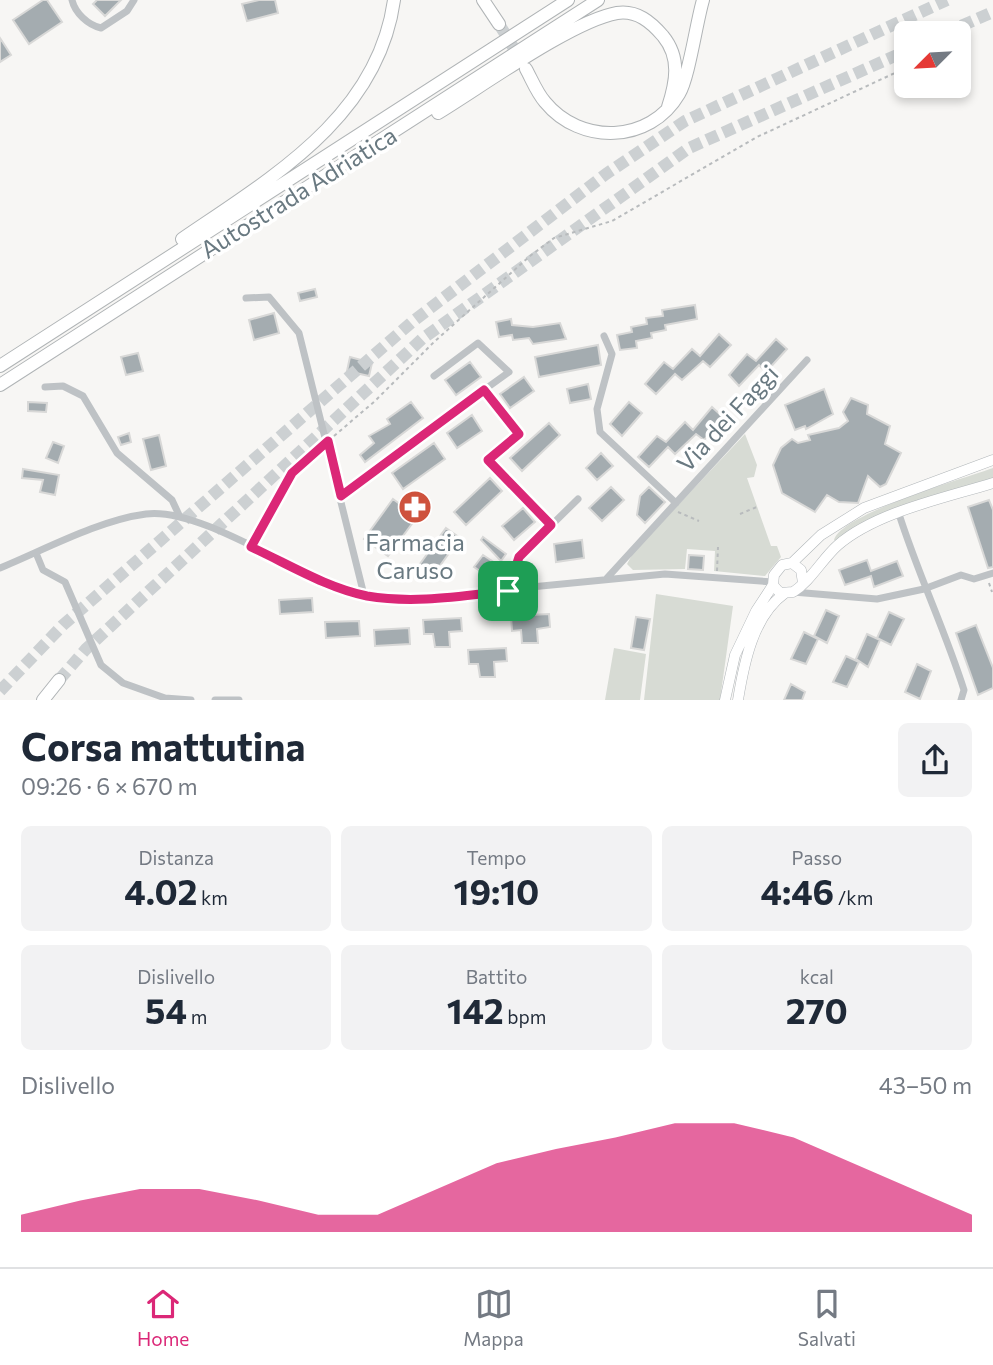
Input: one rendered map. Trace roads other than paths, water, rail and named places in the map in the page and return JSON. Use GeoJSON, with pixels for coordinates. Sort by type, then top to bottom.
{"type":"FeatureCollection","features":[{"type":"Feature","properties":{"kind":"highway"},"geometry":{"type":"LineString","coordinates":[[54,331],[133,271],[288,167],[321,135],[364,88],[382,51],[394,0]]}},
{"type":"Feature","properties":{"kind":"highway"},"geometry":{"type":"LineString","coordinates":[[483,0],[499,24]]}},
{"type":"Feature","properties":{"kind":"highway","name":"Autostrada Adriatica"},"geometry":{"type":"LineString","coordinates":[[0,366],[568,0]]}},
{"type":"Feature","properties":{"kind":"highway","name":"Autostrada Adriatica"},"geometry":{"type":"LineString","coordinates":[[0,385],[598,0]]}},
{"type":"Feature","properties":{"kind":"highway"},"geometry":{"type":"LineString","coordinates":[[526,69],[544,102],[582,128],[613,134],[645,126],[679,95],[686,79],[692,38],[703,0]]}},
{"type":"Feature","properties":{"kind":"highway"},"geometry":{"type":"LineString","coordinates":[[312,186],[412,130],[551,44],[596,20],[619,12],[639,15],[654,24],[668,41],[675,61],[676,82],[668,107]]}},
{"type":"Feature","properties":{"kind":"highway"},"geometry":{"type":"LineString","coordinates":[[43,700],[59,680]]}},
{"type":"Feature","properties":{"kind":"street"},"geometry":{"type":"LineString","coordinates":[[72,0],[74,9],[92,26],[101,28],[127,11],[134,0]]}},
{"type":"Feature","properties":{"kind":"street"},"geometry":{"type":"LineString","coordinates":[[246,298],[269,297],[299,332],[364,595]]}},
{"type":"Feature","properties":{"kind":"street","name":"Via dei Faggi"},"geometry":{"type":"LineString","coordinates":[[604,336],[612,354],[597,409],[600,432],[673,506]]}},
{"type":"Feature","properties":{"kind":"street"},"geometry":{"type":"LineString","coordinates":[[341,496],[509,372],[478,343],[434,376]]}},
{"type":"Feature","properties":{"kind":"street","name":"Via dei Faggi"},"geometry":{"type":"LineString","coordinates":[[607,579],[807,360]]}},
{"type":"Feature","properties":{"kind":"street"},"geometry":{"type":"LineString","coordinates":[[45,387],[63,386],[83,396],[117,453],[172,500],[180,515]]}},
{"type":"Feature","properties":{"kind":"street"},"geometry":{"type":"LineString","coordinates":[[484,390],[519,434],[488,460],[551,525]]}},
{"type":"Feature","properties":{"kind":"street"},"geometry":{"type":"LineString","coordinates":[[738,700],[745,645],[773,583],[774,575],[782,565],[792,563],[821,535],[864,508],[993,460]]}},
{"type":"Feature","properties":{"kind":"street"},"geometry":{"type":"LineString","coordinates":[[725,700],[734,655],[745,645],[769,606],[803,583],[837,545],[879,521],[993,482]]}},
{"type":"Feature","properties":{"kind":"street"},"geometry":{"type":"LineString","coordinates":[[508,591],[519,557],[578,499]]}},
{"type":"Feature","properties":{"kind":"street"},"geometry":{"type":"LineString","coordinates":[[0,568],[132,516],[164,513],[180,515],[338,587],[364,595],[398,600],[430,599],[665,574],[773,583]]}},
{"type":"Feature","properties":{"kind":"street"},"geometry":{"type":"LineString","coordinates":[[899,514],[924,589],[948,639],[964,690],[961,700]]}},
{"type":"Feature","properties":{"kind":"street"},"geometry":{"type":"LineString","coordinates":[[821,535],[822,545],[837,545]]}},
{"type":"Feature","properties":{"kind":"street"},"geometry":{"type":"LineString","coordinates":[[36,553],[43,570],[65,582],[101,666],[122,683],[165,698],[191,700]]}},
{"type":"Feature","properties":{"kind":"street"},"geometry":{"type":"LineString","coordinates":[[792,563],[801,570],[803,583]]}},
{"type":"Feature","properties":{"kind":"street"},"geometry":{"type":"LineString","coordinates":[[773,583],[778,592],[877,599],[924,589],[961,575],[974,579],[990,576]]}},
{"type":"Feature","properties":{"kind":"street"},"geometry":{"type":"LineString","coordinates":[[215,700],[239,700]]}},
{"type":"Feature","properties":{"kind":"tunnel"},"geometry":{"type":"LineString","coordinates":[[0,691],[63,625],[412,322],[606,174],[685,121],[947,0]]}},
{"type":"Feature","properties":{"kind":"tunnel"},"geometry":{"type":"LineString","coordinates":[[971,22],[993,12]]}},
{"type":"Feature","properties":{"kind":"tunnel"},"geometry":{"type":"LineString","coordinates":[[499,24],[521,60]]}},
{"type":"Feature","properties":{"kind":"tunnel"},"geometry":{"type":"LineString","coordinates":[[59,680],[86,649],[422,339],[689,148],[894,56]]}},
{"type":"Feature","properties":{"kind":"place","name":"Farmacia Caruso"},"geometry":{"type":"Point","coordinates":[415,507]}}]}
